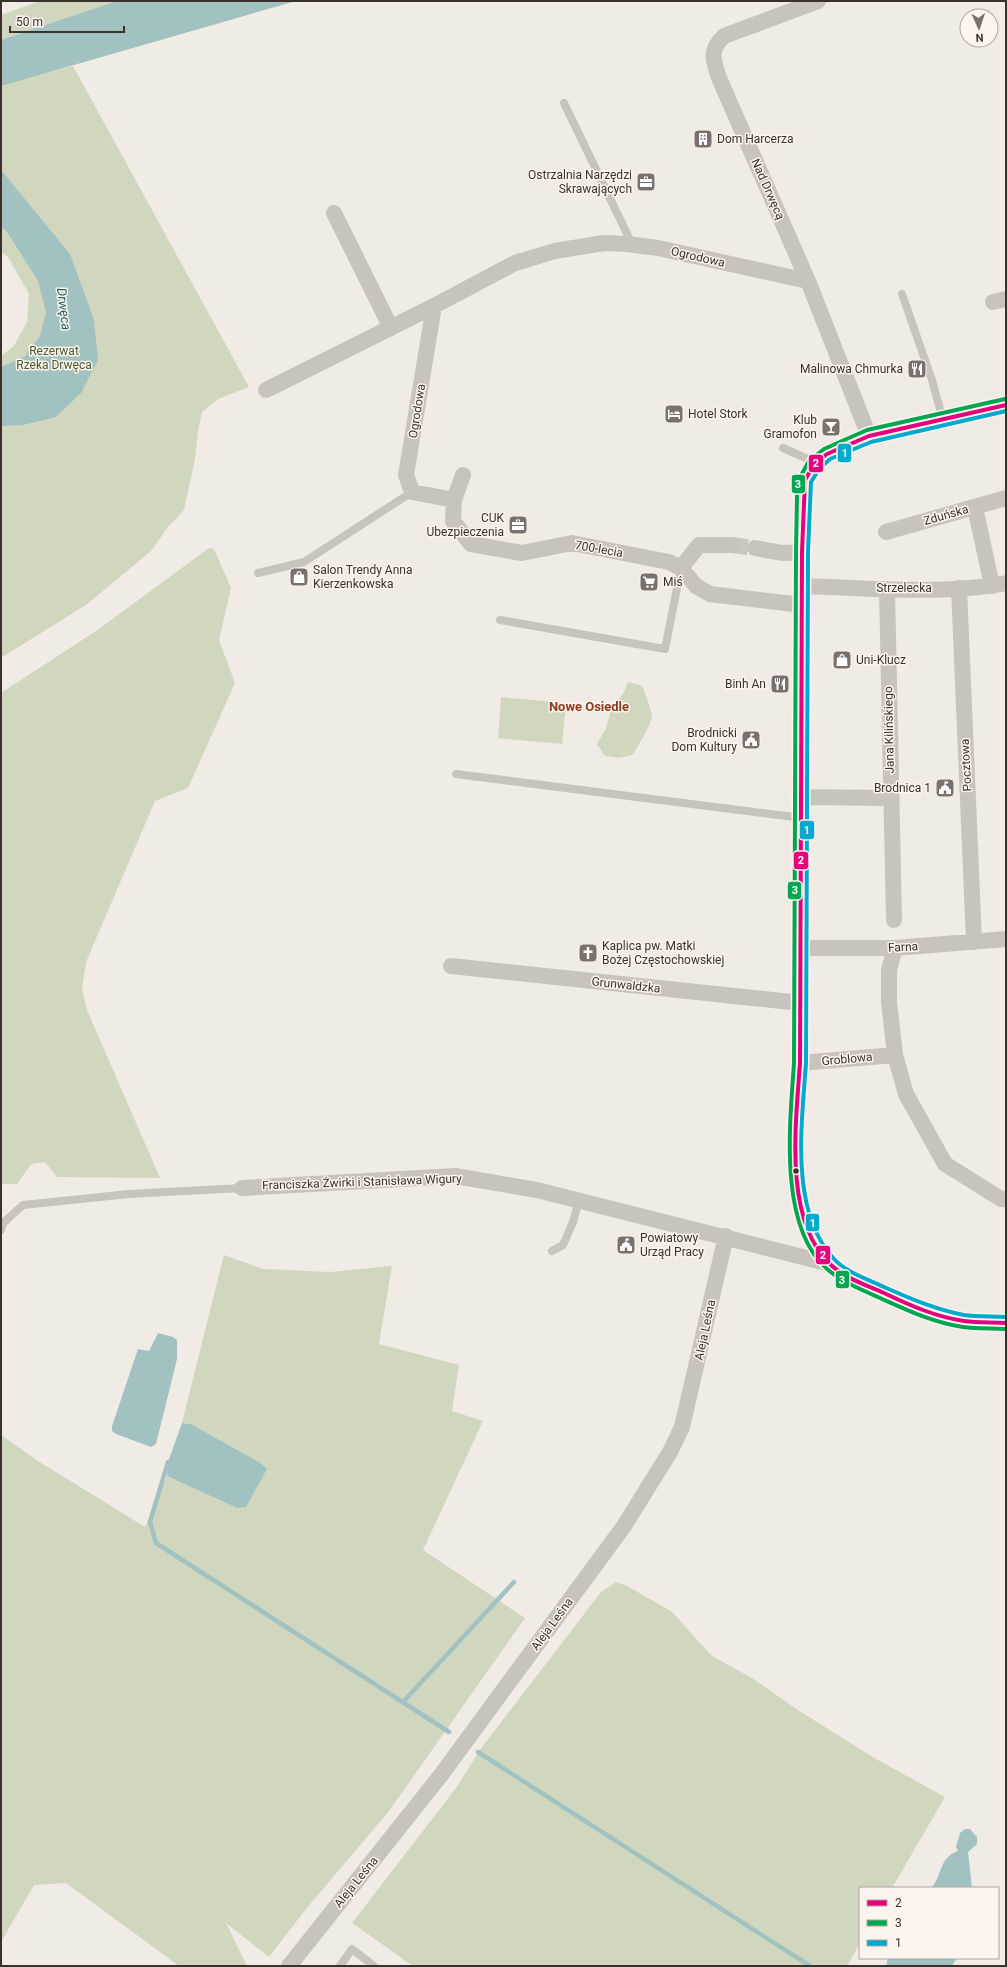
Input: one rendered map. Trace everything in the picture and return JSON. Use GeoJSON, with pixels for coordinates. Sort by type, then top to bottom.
{"type":"FeatureCollection","features":[{"type":"Feature","properties":{"kind":"street","name":"Nad Drwęcą"},"geometry":{"type":"LineString","coordinates":[[808,281],[719,78],[713,54],[716,44],[724,36],[818,1]]}},
{"type":"Feature","properties":{"kind":"street"},"geometry":{"type":"LineString","coordinates":[[334,213],[391,328]]}},
{"type":"Feature","properties":{"kind":"street","name":"Ogrodowa"},"geometry":{"type":"LineString","coordinates":[[266,390],[391,328],[515,263],[555,251],[604,243],[632,244],[658,248],[808,281]]}},
{"type":"Feature","properties":{"kind":"street"},"geometry":{"type":"LineString","coordinates":[[808,281],[869,436]]}},
{"type":"Feature","properties":{"kind":"street","name":"Ogrodowa"},"geometry":{"type":"LineString","coordinates":[[412,492],[406,475],[434,306]]}},
{"type":"Feature","properties":{"kind":"street"},"geometry":{"type":"LineString","coordinates":[[1006,405],[869,436],[827,454],[817,463],[805,480],[803,496],[802,552],[801,1003],[800,1063],[796,1137],[801,1208],[810,1237],[830,1264],[863,1284],[917,1309],[963,1321],[1006,1323]]}},
{"type":"Feature","properties":{"kind":"street","name":"700-lecia"},"geometry":{"type":"LineString","coordinates":[[463,474],[454,500],[452,521],[471,544],[522,552],[572,543],[669,562],[681,568],[696,586],[710,594],[802,605]]}},
{"type":"Feature","properties":{"kind":"street"},"geometry":{"type":"LineString","coordinates":[[412,492],[454,500]]}},
{"type":"Feature","properties":{"kind":"street","name":"Zduńska"},"geometry":{"type":"LineString","coordinates":[[886,532],[1006,498]]}},
{"type":"Feature","properties":{"kind":"street"},"geometry":{"type":"LineString","coordinates":[[975,507],[999,585]]}},
{"type":"Feature","properties":{"kind":"street"},"geometry":{"type":"LineString","coordinates":[[681,568],[699,545],[732,545]]}},
{"type":"Feature","properties":{"kind":"street"},"geometry":{"type":"LineString","coordinates":[[755,548],[782,553],[802,552]]}},
{"type":"Feature","properties":{"kind":"street","name":"Strzelecka"},"geometry":{"type":"LineString","coordinates":[[802,586],[887,589],[959,588],[999,585]]}},
{"type":"Feature","properties":{"kind":"street","name":"Pocztowa"},"geometry":{"type":"LineString","coordinates":[[959,588],[974,942]]}},
{"type":"Feature","properties":{"kind":"street","name":"Jana Kilińskiego"},"geometry":{"type":"LineString","coordinates":[[887,589],[890,798],[894,920]]}},
{"type":"Feature","properties":{"kind":"street"},"geometry":{"type":"LineString","coordinates":[[802,797],[890,798]]}},
{"type":"Feature","properties":{"kind":"street","name":"Farna"},"geometry":{"type":"LineString","coordinates":[[800,948],[895,948],[1006,939]]}},
{"type":"Feature","properties":{"kind":"street"},"geometry":{"type":"LineString","coordinates":[[895,948],[889,970],[889,1002],[895,1055],[906,1094],[945,1164],[1004,1199]]}},
{"type":"Feature","properties":{"kind":"street","name":"Grunwaldzka"},"geometry":{"type":"LineString","coordinates":[[451,966],[801,1003]]}},
{"type":"Feature","properties":{"kind":"street","name":"Groblowa"},"geometry":{"type":"LineString","coordinates":[[800,1063],[895,1055]]}},
{"type":"Feature","properties":{"kind":"street","name":"Franciszka Żwirki i Stanisława Wigury"},"geometry":{"type":"LineString","coordinates":[[242,1188],[455,1176],[538,1190],[726,1236],[830,1264]]}},
{"type":"Feature","properties":{"kind":"street","name":"Aleja Leśna"},"geometry":{"type":"LineString","coordinates":[[289,1966],[441,1775],[624,1526],[670,1452],[682,1427],[726,1236]]}},
{"type":"Feature","properties":{"kind":"lane"},"geometry":{"type":"LineString","coordinates":[[564,103],[632,244]]}},
{"type":"Feature","properties":{"kind":"lane"},"geometry":{"type":"LineString","coordinates":[[902,294],[932,380],[943,420]]}},
{"type":"Feature","properties":{"kind":"lane"},"geometry":{"type":"LineString","coordinates":[[783,448],[817,463]]}},
{"type":"Feature","properties":{"kind":"lane"},"geometry":{"type":"LineString","coordinates":[[258,573],[304,562],[412,492]]}},
{"type":"Feature","properties":{"kind":"lane"},"geometry":{"type":"LineString","coordinates":[[500,620],[665,649],[681,568]]}},
{"type":"Feature","properties":{"kind":"lane"},"geometry":{"type":"LineString","coordinates":[[456,774],[802,818]]}},
{"type":"Feature","properties":{"kind":"lane"},"geometry":{"type":"LineString","coordinates":[[1,1230],[3,1223],[23,1205],[129,1194],[242,1188]]}},
{"type":"Feature","properties":{"kind":"lane"},"geometry":{"type":"LineString","coordinates":[[552,1251],[564,1245],[573,1222],[579,1200]]}},
{"type":"Feature","properties":{"kind":"lane"},"geometry":{"type":"LineString","coordinates":[[340,1966],[352,1949],[374,1966]]}},
{"type":"Feature","properties":{"kind":"green space"},"geometry":{"type":"Polygon","coordinates":[[[40,1],[293,1],[28,78],[73,66],[249,387],[218,399],[202,412],[195,459],[184,510],[168,527],[151,551],[86,605],[1,658],[1,356],[14,346],[27,322],[29,294],[8,257],[1,252],[1,15],[40,1]]]}},
{"type":"Feature","properties":{"kind":"green space"},"geometry":{"type":"Polygon","coordinates":[[[209,548],[214,549],[231,588],[219,640],[235,683],[188,788],[155,801],[86,962],[82,989],[87,1010],[160,1178],[57,1177],[45,1162],[31,1164],[17,1184],[1,1184],[1,693],[99,629],[209,548]]]}},
{"type":"Feature","properties":{"kind":"green space"},"geometry":{"type":"Polygon","coordinates":[[[628,682],[642,686],[652,716],[650,724],[632,755],[619,758],[605,756],[597,744],[606,728],[612,706],[623,694],[628,682]]]}},
{"type":"Feature","properties":{"kind":"green space"},"geometry":{"type":"Polygon","coordinates":[[[501,697],[566,703],[562,744],[498,738],[501,697]]]}},
{"type":"Feature","properties":{"kind":"green space"},"geometry":{"type":"Polygon","coordinates":[[[224,1255],[263,1269],[330,1272],[392,1266],[379,1344],[459,1365],[452,1411],[483,1421],[423,1550],[525,1618],[389,1811],[306,1909],[269,1957],[226,1923],[247,1966],[179,1966],[66,1883],[34,1885],[1,1942],[1,1435],[38,1461],[145,1527],[167,1476],[237,1508],[259,1462],[191,1424],[182,1423],[224,1255]]]}},
{"type":"Feature","properties":{"kind":"green space"},"geometry":{"type":"Polygon","coordinates":[[[616,1582],[627,1586],[671,1611],[712,1656],[752,1678],[798,1710],[876,1759],[945,1797],[893,1887],[859,1887],[859,1945],[847,1966],[413,1966],[352,1923],[456,1788],[482,1747],[601,1592],[616,1582]]]}},
{"type":"Feature","properties":{"kind":"water"},"geometry":{"type":"Polygon","coordinates":[[[117,1],[296,1],[1,86],[1,40],[117,1]]]}},
{"type":"Feature","properties":{"kind":"water","name":"Rezerwat Rzeka Drwęca"},"geometry":{"type":"Polygon","coordinates":[[[1,170],[70,254],[94,320],[98,360],[81,393],[56,417],[23,425],[1,426],[1,367],[24,357],[40,336],[46,312],[38,281],[7,232],[1,226],[1,170]]]}},
{"type":"Feature","properties":{"kind":"water"},"geometry":{"type":"Polygon","coordinates":[[[158,1333],[173,1337],[177,1340],[177,1359],[156,1444],[151,1447],[116,1434],[112,1431],[112,1426],[138,1349],[149,1351],[158,1333]]]}},
{"type":"Feature","properties":{"kind":"water"},"geometry":{"type":"Polygon","coordinates":[[[182,1423],[191,1424],[259,1462],[267,1469],[246,1507],[237,1508],[167,1476],[168,1462],[182,1423]]]}},
{"type":"Feature","properties":{"kind":"water"},"geometry":{"type":"Polygon","coordinates":[[[965,1829],[970,1829],[977,1837],[977,1844],[968,1852],[972,1887],[932,1887],[947,1858],[958,1851],[956,1847],[960,1833],[965,1829]]]}},
{"type":"Feature","properties":{"kind":"water"},"geometry":{"type":"Polygon","coordinates":[[[888,1959],[956,1959],[952,1966],[886,1966],[888,1959]]]}},
{"type":"Feature","properties":{"kind":"waterway"},"geometry":{"type":"LineString","coordinates":[[168,1462],[150,1522],[156,1543],[449,1732]]}},
{"type":"Feature","properties":{"kind":"waterway"},"geometry":{"type":"LineString","coordinates":[[403,1702],[514,1582]]}},
{"type":"Feature","properties":{"kind":"waterway"},"geometry":{"type":"LineString","coordinates":[[478,1752],[810,1966]]}},
{"type":"Feature","properties":{"kind":"tunnel"},"geometry":{"type":"LineString","coordinates":[[732,545],[755,548]]}},
{"type":"Feature","properties":{"kind":"transit line","name":"3"},"geometry":{"type":"LineString","coordinates":[[1005,399],[867,430],[824,449],[809,461],[799,479],[797,496],[796,552],[794,1063],[790,1143],[794,1200],[801,1227],[811,1250],[827,1269],[839,1278],[859,1289],[931,1319],[963,1327],[1006,1329]]}},
{"type":"Feature","properties":{"kind":"transit line","name":"2"},"geometry":{"type":"LineString","coordinates":[[1006,405],[869,436],[827,454],[814,465],[805,480],[802,552],[800,1063],[795,1141],[799,1196],[805,1222],[815,1245],[830,1264],[856,1281],[933,1314],[964,1321],[1006,1323]]}},
{"type":"Feature","properties":{"kind":"transit line","name":"1"},"geometry":{"type":"LineString","coordinates":[[1006,411],[871,442],[830,459],[819,469],[811,482],[808,552],[806,1063],[801,1139],[804,1192],[810,1217],[820,1239],[839,1264],[864,1278],[933,1307],[964,1315],[1006,1317]]}},
{"type":"Feature","properties":{"kind":"place","name":"Dom Harcerza"},"geometry":{"type":"Point","coordinates":[703,139]}},
{"type":"Feature","properties":{"kind":"place","name":"Ostrzalnia Narzędzi Skrawających"},"geometry":{"type":"Point","coordinates":[646,182]}},
{"type":"Feature","properties":{"kind":"place","name":"Malinowa Chmurka"},"geometry":{"type":"Point","coordinates":[917,369]}},
{"type":"Feature","properties":{"kind":"place","name":"Hotel Stork"},"geometry":{"type":"Point","coordinates":[674,414]}},
{"type":"Feature","properties":{"kind":"place","name":"Klub Gramofon"},"geometry":{"type":"Point","coordinates":[831,427]}},
{"type":"Feature","properties":{"kind":"place","name":"CUK Ubezpieczenia"},"geometry":{"type":"Point","coordinates":[518,525]}},
{"type":"Feature","properties":{"kind":"place","name":"Salon Trendy Anna Kierzenkowska"},"geometry":{"type":"Point","coordinates":[299,577]}},
{"type":"Feature","properties":{"kind":"place","name":"Miś"},"geometry":{"type":"Point","coordinates":[649,582]}},
{"type":"Feature","properties":{"kind":"place","name":"Uni-Klucz"},"geometry":{"type":"Point","coordinates":[842,660]}},
{"type":"Feature","properties":{"kind":"place","name":"Binh An"},"geometry":{"type":"Point","coordinates":[780,684]}},
{"type":"Feature","properties":{"kind":"place","name":"Brodnicki Dom Kultury"},"geometry":{"type":"Point","coordinates":[751,740]}},
{"type":"Feature","properties":{"kind":"place","name":"Brodnica 1"},"geometry":{"type":"Point","coordinates":[945,788]}},
{"type":"Feature","properties":{"kind":"place","name":"Kaplica pw. Matki Bożej Częstochowskiej"},"geometry":{"type":"Point","coordinates":[588,953]}},
{"type":"Feature","properties":{"kind":"place","name":"Powiatowy Urząd Pracy"},"geometry":{"type":"Point","coordinates":[626,1245]}},
{"type":"Feature","properties":{"kind":"district","name":"Nowe Osiedle"},"geometry":{"type":"Point","coordinates":[589,706]}},
{"type":"Feature","properties":{"kind":"water label","name":"Drwęca"},"geometry":{"type":"Point","coordinates":[64,309]}}]}
